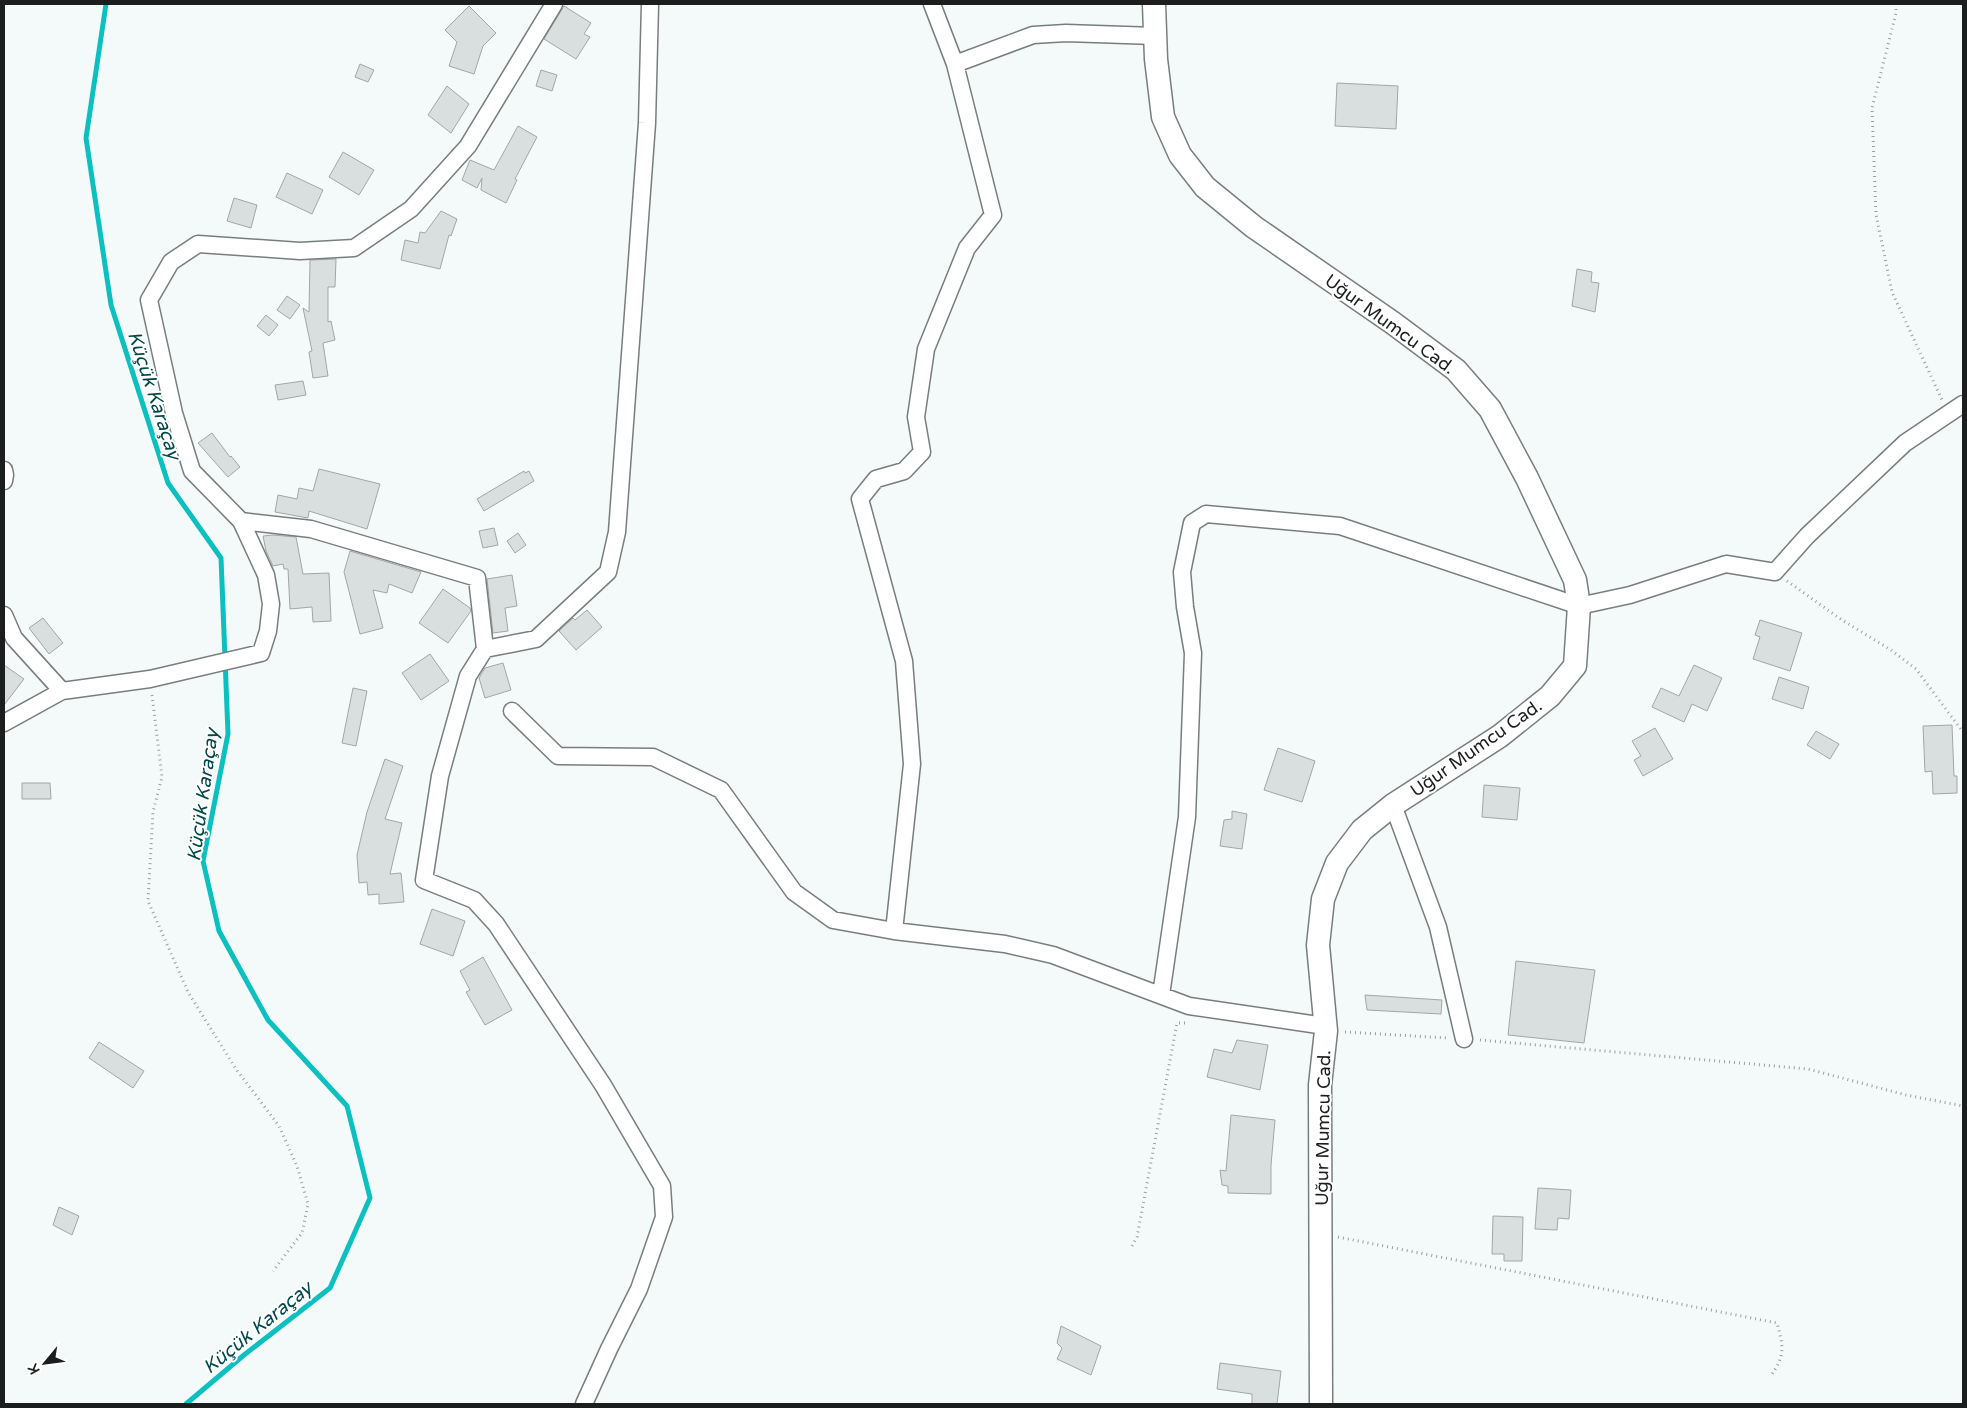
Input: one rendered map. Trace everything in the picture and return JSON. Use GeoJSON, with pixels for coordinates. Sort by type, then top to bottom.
{"type":"FeatureCollection","features":[{"type":"Feature","properties":{"kind":"street"},"geometry":{"type":"LineString","coordinates":[[4,723],[62,691],[150,679],[261,653],[268,632],[271,604],[266,575],[241,521],[192,471],[174,413],[149,300],[171,262],[198,244],[300,251],[354,248],[411,209],[468,146],[554,4]]}},
{"type":"Feature","properties":{"kind":"street"},"geometry":{"type":"LineString","coordinates":[[485,649],[536,640],[608,572],[618,522],[647,123],[650,4]]}},
{"type":"Feature","properties":{"kind":"street"},"geometry":{"type":"LineString","coordinates":[[894,931],[912,764],[905,670],[860,499],[876,479],[904,471],[922,452],[916,417],[926,349],[967,248],[993,214],[955,64],[932,4]]}},
{"type":"Feature","properties":{"kind":"street","name":"Uğur Mumcu Cad."},"geometry":{"type":"LineString","coordinates":[[1154,4],[1155,36],[1163,117],[1180,155],[1204,187],[1254,227],[1393,323],[1456,370],[1490,409],[1527,478],[1575,580],[1579,606],[1575,666],[1550,696],[1500,736],[1393,805],[1362,830],[1337,863],[1323,900],[1318,945],[1326,1028],[1320,1085],[1321,1404]]}},
{"type":"Feature","properties":{"kind":"street"},"geometry":{"type":"LineString","coordinates":[[955,64],[1033,35],[1066,33],[1155,36]]}},
{"type":"Feature","properties":{"kind":"street"},"geometry":{"type":"LineString","coordinates":[[1161,995],[1187,817],[1193,653],[1185,607],[1182,572],[1192,523],[1206,514],[1340,526],[1579,606],[1630,595],[1726,564],[1774,572],[1807,536],[1905,443],[1963,404]]}},
{"type":"Feature","properties":{"kind":"street"},"geometry":{"type":"LineString","coordinates":[[4,470],[4,481]]}},
{"type":"Feature","properties":{"kind":"street"},"geometry":{"type":"LineString","coordinates":[[241,521],[311,529],[477,578],[485,649],[468,676],[440,776],[424,880],[474,900],[496,924],[604,1084],[662,1186],[664,1217],[639,1289],[584,1404]]}},
{"type":"Feature","properties":{"kind":"street"},"geometry":{"type":"LineString","coordinates":[[4,615],[14,638],[62,691]]}},
{"type":"Feature","properties":{"kind":"street"},"geometry":{"type":"LineString","coordinates":[[512,711],[558,756],[653,757],[721,790],[794,892],[833,920],[894,931],[1005,944],[1052,955],[1189,1006],[1326,1028]]}},
{"type":"Feature","properties":{"kind":"street"},"geometry":{"type":"LineString","coordinates":[[1393,805],[1438,927],[1464,1039]]}},
{"type":"Feature","properties":{"kind":"path"},"geometry":{"type":"LineString","coordinates":[[1896,4],[1896,13],[1872,108],[1876,214],[1892,292],[1949,414]]}},
{"type":"Feature","properties":{"kind":"path"},"geometry":{"type":"LineString","coordinates":[[1774,572],[1842,620],[1891,650],[1916,669],[1963,732]]}},
{"type":"Feature","properties":{"kind":"path"},"geometry":{"type":"LineString","coordinates":[[150,679],[162,777],[153,812],[148,900],[188,992],[236,1069],[279,1126],[297,1166],[308,1204],[302,1233],[273,1271]]}},
{"type":"Feature","properties":{"kind":"path"},"geometry":{"type":"LineString","coordinates":[[1132,1246],[1137,1237],[1177,1023],[1187,1023]]}},
{"type":"Feature","properties":{"kind":"path"},"geometry":{"type":"LineString","coordinates":[[1326,1028],[1808,1069],[1906,1095],[1963,1106]]}},
{"type":"Feature","properties":{"kind":"path"},"geometry":{"type":"LineString","coordinates":[[1320,1234],[1777,1323],[1783,1346],[1778,1366],[1770,1378]]}},
{"type":"Feature","properties":{"kind":"building"},"geometry":{"type":"Polygon","coordinates":[[[469,6],[496,33],[483,46],[474,74],[449,66],[457,42],[445,30],[469,6]]]}},
{"type":"Feature","properties":{"kind":"building"},"geometry":{"type":"Polygon","coordinates":[[[564,6],[591,23],[584,34],[590,37],[576,59],[544,39],[564,6]]]}},
{"type":"Feature","properties":{"kind":"building"},"geometry":{"type":"Polygon","coordinates":[[[360,64],[374,70],[368,82],[355,77],[360,64]]]}},
{"type":"Feature","properties":{"kind":"building"},"geometry":{"type":"Polygon","coordinates":[[[541,70],[557,75],[552,91],[536,86],[541,70]]]}},
{"type":"Feature","properties":{"kind":"building"},"geometry":{"type":"Polygon","coordinates":[[[1337,83],[1398,86],[1396,129],[1335,126],[1337,83]]]}},
{"type":"Feature","properties":{"kind":"building"},"geometry":{"type":"Polygon","coordinates":[[[447,86],[469,104],[451,133],[428,115],[447,86]]]}},
{"type":"Feature","properties":{"kind":"building"},"geometry":{"type":"Polygon","coordinates":[[[518,126],[537,137],[515,179],[517,180],[506,203],[481,190],[482,178],[477,188],[462,180],[470,160],[494,170],[518,126]]]}},
{"type":"Feature","properties":{"kind":"building"},"geometry":{"type":"Polygon","coordinates":[[[343,152],[374,170],[359,195],[329,177],[343,152]]]}},
{"type":"Feature","properties":{"kind":"building"},"geometry":{"type":"Polygon","coordinates":[[[287,173],[323,190],[312,214],[276,197],[287,173]]]}},
{"type":"Feature","properties":{"kind":"building"},"geometry":{"type":"Polygon","coordinates":[[[234,198],[257,205],[251,228],[227,221],[234,198]]]}},
{"type":"Feature","properties":{"kind":"building"},"geometry":{"type":"Polygon","coordinates":[[[441,211],[457,219],[451,236],[449,235],[440,269],[401,260],[405,240],[418,243],[420,232],[425,233],[441,211]]]}},
{"type":"Feature","properties":{"kind":"building"},"geometry":{"type":"Polygon","coordinates":[[[336,259],[335,287],[328,287],[328,322],[331,321],[335,340],[323,343],[328,376],[313,378],[309,352],[312,351],[303,308],[309,312],[310,260],[336,259]]]}},
{"type":"Feature","properties":{"kind":"building"},"geometry":{"type":"Polygon","coordinates":[[[1577,269],[1592,272],[1591,282],[1599,283],[1595,312],[1572,306],[1577,269]]]}},
{"type":"Feature","properties":{"kind":"building"},"geometry":{"type":"Polygon","coordinates":[[[287,296],[300,305],[290,319],[277,310],[287,296]]]}},
{"type":"Feature","properties":{"kind":"building"},"geometry":{"type":"Polygon","coordinates":[[[266,315],[278,325],[269,336],[257,326],[266,315]]]}},
{"type":"Feature","properties":{"kind":"building"},"geometry":{"type":"Polygon","coordinates":[[[303,381],[306,395],[278,400],[275,385],[303,381]]]}},
{"type":"Feature","properties":{"kind":"building"},"geometry":{"type":"Polygon","coordinates":[[[212,433],[240,467],[228,477],[198,443],[212,433]]]}},
{"type":"Feature","properties":{"kind":"building"},"geometry":{"type":"Polygon","coordinates":[[[319,469],[380,484],[367,529],[309,511],[308,518],[275,512],[278,495],[297,499],[299,488],[313,491],[319,469]]]}},
{"type":"Feature","properties":{"kind":"building"},"geometry":{"type":"Polygon","coordinates":[[[524,471],[525,473],[529,471],[534,481],[484,511],[477,499],[524,471]]]}},
{"type":"Feature","properties":{"kind":"building"},"geometry":{"type":"Polygon","coordinates":[[[494,528],[498,545],[483,548],[479,531],[494,528]]]}},
{"type":"Feature","properties":{"kind":"building"},"geometry":{"type":"Polygon","coordinates":[[[518,533],[526,545],[515,553],[507,541],[518,533]]]}},
{"type":"Feature","properties":{"kind":"building"},"geometry":{"type":"Polygon","coordinates":[[[263,536],[296,537],[303,574],[329,573],[331,621],[313,622],[312,607],[290,609],[288,569],[284,569],[283,564],[273,566],[266,551],[263,536]]]}},
{"type":"Feature","properties":{"kind":"building"},"geometry":{"type":"Polygon","coordinates":[[[350,551],[421,572],[412,593],[389,584],[387,593],[373,590],[383,628],[360,634],[344,572],[350,551]]]}},
{"type":"Feature","properties":{"kind":"building"},"geometry":{"type":"Polygon","coordinates":[[[512,575],[517,606],[505,608],[508,631],[493,633],[487,579],[512,575]]]}},
{"type":"Feature","properties":{"kind":"building"},"geometry":{"type":"Polygon","coordinates":[[[443,589],[470,608],[471,611],[448,643],[419,623],[443,589]]]}},
{"type":"Feature","properties":{"kind":"building"},"geometry":{"type":"Polygon","coordinates":[[[587,610],[602,627],[576,650],[559,631],[573,618],[575,620],[587,610]]]}},
{"type":"Feature","properties":{"kind":"building"},"geometry":{"type":"Polygon","coordinates":[[[43,618],[63,643],[49,654],[29,628],[43,618]]]}},
{"type":"Feature","properties":{"kind":"building"},"geometry":{"type":"Polygon","coordinates":[[[1760,620],[1802,633],[1790,671],[1753,659],[1760,637],[1755,635],[1760,620]]]}},
{"type":"Feature","properties":{"kind":"building"},"geometry":{"type":"Polygon","coordinates":[[[430,654],[449,681],[421,700],[402,673],[430,654]]]}},
{"type":"Feature","properties":{"kind":"building"},"geometry":{"type":"Polygon","coordinates":[[[503,663],[511,690],[485,698],[479,678],[485,668],[503,663]]]}},
{"type":"Feature","properties":{"kind":"building"},"geometry":{"type":"Polygon","coordinates":[[[4,665],[24,679],[4,705],[4,665]]]}},
{"type":"Feature","properties":{"kind":"building"},"geometry":{"type":"Polygon","coordinates":[[[1694,665],[1722,678],[1707,711],[1692,704],[1684,722],[1652,707],[1661,688],[1679,696],[1694,665]]]}},
{"type":"Feature","properties":{"kind":"building"},"geometry":{"type":"Polygon","coordinates":[[[1779,677],[1809,687],[1803,709],[1772,699],[1779,677]]]}},
{"type":"Feature","properties":{"kind":"building"},"geometry":{"type":"Polygon","coordinates":[[[353,688],[367,691],[356,746],[342,743],[353,688]]]}},
{"type":"Feature","properties":{"kind":"building"},"geometry":{"type":"Polygon","coordinates":[[[1952,725],[1954,776],[1957,776],[1957,793],[1933,794],[1932,771],[1925,772],[1923,726],[1952,725]]]}},
{"type":"Feature","properties":{"kind":"building"},"geometry":{"type":"Polygon","coordinates":[[[1655,728],[1673,759],[1643,776],[1634,760],[1641,756],[1632,741],[1655,728]]]}},
{"type":"Feature","properties":{"kind":"building"},"geometry":{"type":"Polygon","coordinates":[[[1816,731],[1839,744],[1830,759],[1807,745],[1816,731]]]}},
{"type":"Feature","properties":{"kind":"building"},"geometry":{"type":"Polygon","coordinates":[[[1278,748],[1315,761],[1302,802],[1264,790],[1278,748]]]}},
{"type":"Feature","properties":{"kind":"building"},"geometry":{"type":"Polygon","coordinates":[[[385,759],[403,766],[385,819],[402,823],[390,874],[401,873],[404,902],[379,904],[379,894],[368,895],[367,882],[359,883],[357,855],[367,812],[385,759]]]}},
{"type":"Feature","properties":{"kind":"building"},"geometry":{"type":"Polygon","coordinates":[[[22,783],[50,783],[51,799],[22,799],[22,783]]]}},
{"type":"Feature","properties":{"kind":"building"},"geometry":{"type":"Polygon","coordinates":[[[1484,785],[1520,788],[1517,820],[1482,817],[1484,785]]]}},
{"type":"Feature","properties":{"kind":"building"},"geometry":{"type":"Polygon","coordinates":[[[1232,811],[1247,814],[1242,849],[1220,846],[1224,820],[1232,819],[1232,811]]]}},
{"type":"Feature","properties":{"kind":"building"},"geometry":{"type":"Polygon","coordinates":[[[432,909],[465,921],[453,956],[420,944],[432,909]]]}},
{"type":"Feature","properties":{"kind":"building"},"geometry":{"type":"Polygon","coordinates":[[[483,957],[512,1010],[485,1025],[466,992],[470,990],[460,971],[483,957]]]}},
{"type":"Feature","properties":{"kind":"building"},"geometry":{"type":"Polygon","coordinates":[[[1516,961],[1595,970],[1584,1043],[1508,1035],[1516,961]]]}},
{"type":"Feature","properties":{"kind":"building"},"geometry":{"type":"Polygon","coordinates":[[[1365,995],[1442,1000],[1441,1014],[1367,1010],[1365,995]]]}},
{"type":"Feature","properties":{"kind":"building"},"geometry":{"type":"Polygon","coordinates":[[[1237,1040],[1268,1045],[1260,1090],[1207,1077],[1214,1049],[1232,1053],[1237,1040]]]}},
{"type":"Feature","properties":{"kind":"building"},"geometry":{"type":"Polygon","coordinates":[[[99,1042],[144,1071],[133,1088],[89,1058],[99,1042]]]}},
{"type":"Feature","properties":{"kind":"building"},"geometry":{"type":"Polygon","coordinates":[[[1231,1115],[1275,1120],[1271,1165],[1271,1194],[1228,1193],[1228,1186],[1222,1185],[1220,1170],[1226,1171],[1231,1115]]]}},
{"type":"Feature","properties":{"kind":"building"},"geometry":{"type":"Polygon","coordinates":[[[1538,1188],[1571,1190],[1569,1219],[1558,1218],[1557,1230],[1535,1229],[1538,1188]]]}},
{"type":"Feature","properties":{"kind":"building"},"geometry":{"type":"Polygon","coordinates":[[[59,1207],[79,1216],[72,1235],[53,1225],[59,1207]]]}},
{"type":"Feature","properties":{"kind":"building"},"geometry":{"type":"Polygon","coordinates":[[[1493,1216],[1523,1217],[1522,1261],[1504,1261],[1504,1254],[1492,1254],[1493,1216]]]}},
{"type":"Feature","properties":{"kind":"building"},"geometry":{"type":"Polygon","coordinates":[[[1061,1326],[1101,1346],[1091,1375],[1057,1359],[1062,1348],[1057,1343],[1061,1326]]]}},
{"type":"Feature","properties":{"kind":"building"},"geometry":{"type":"Polygon","coordinates":[[[1220,1363],[1281,1371],[1277,1404],[1252,1404],[1252,1394],[1217,1389],[1220,1363]]]}},
{"type":"Feature","properties":{"kind":"waterway","name":"Küçük Karaçay"},"geometry":{"type":"LineString","coordinates":[[106,4],[86,138],[111,305],[168,483],[221,558],[228,734],[203,861],[219,931],[268,1020],[347,1106],[370,1198],[330,1288],[244,1355],[186,1404]]}}]}
